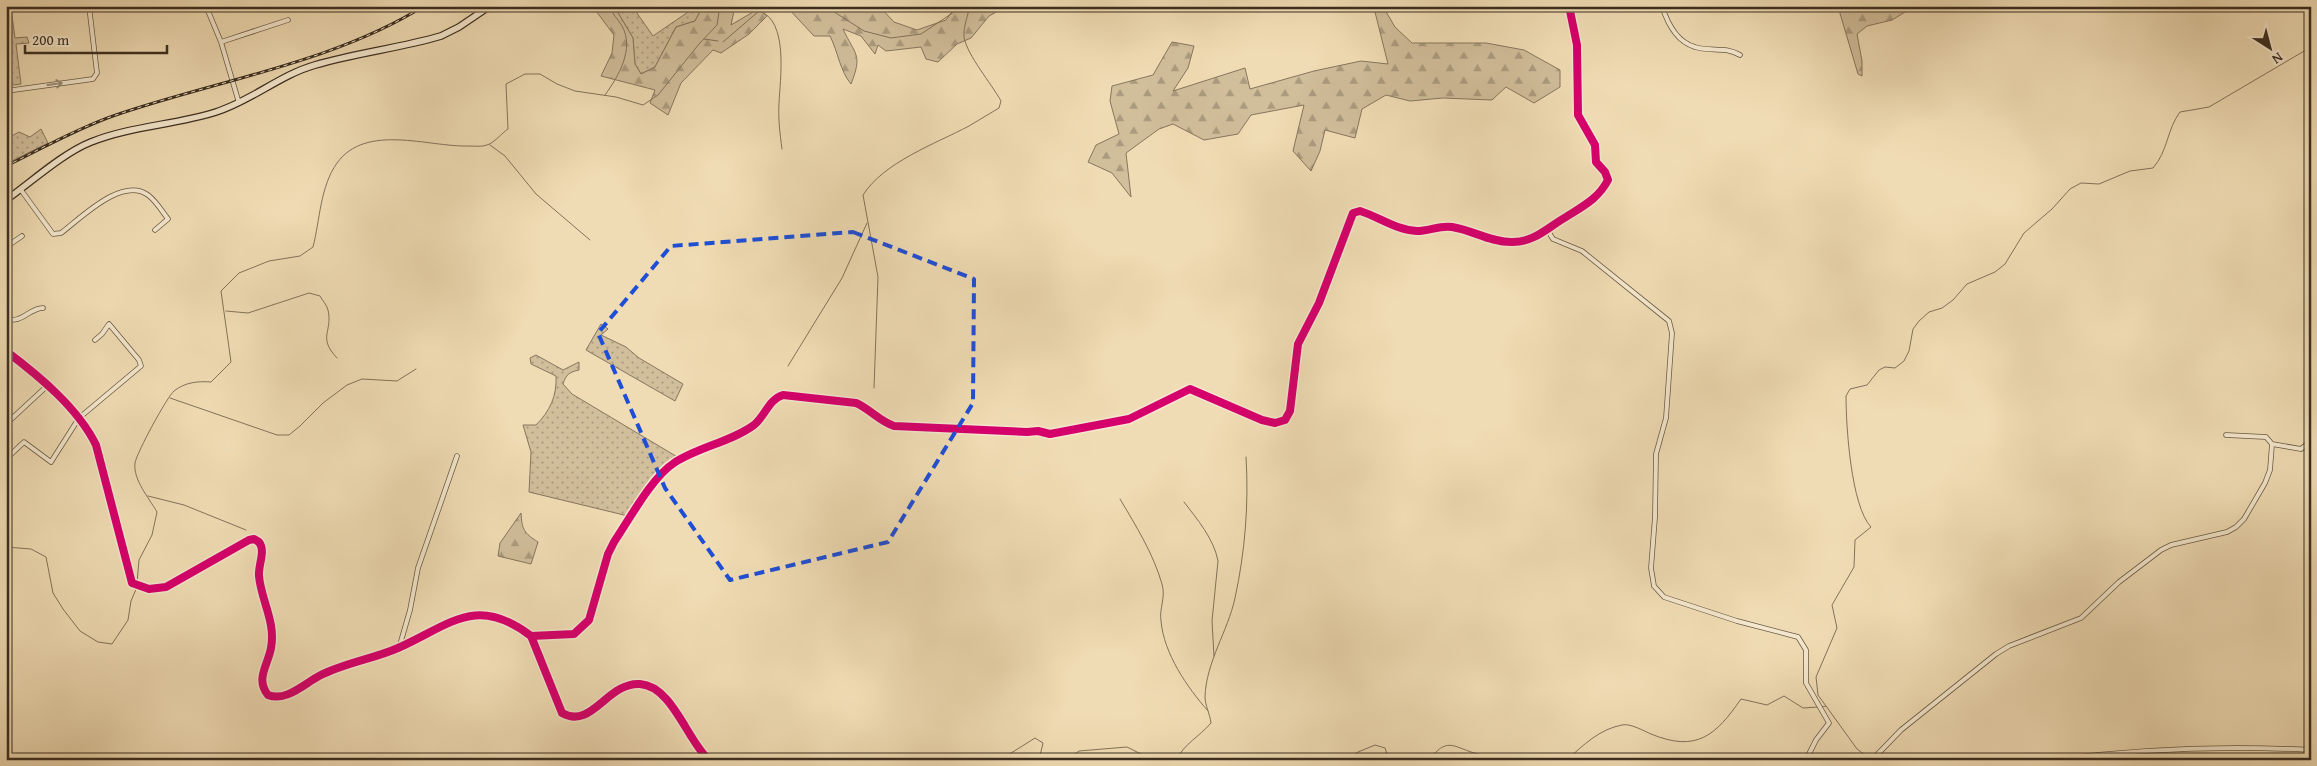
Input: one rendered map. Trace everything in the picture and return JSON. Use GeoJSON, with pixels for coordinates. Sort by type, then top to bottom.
{"type":"FeatureCollection","features":[{"type":"Feature","properties":{"kind":"street"},"geometry":{"type":"LineString","coordinates":[[6,10],[15,6]]}},
{"type":"Feature","properties":{"kind":"street"},"geometry":{"type":"LineString","coordinates":[[6,91],[93,79],[97,73],[89,6]]}},
{"type":"Feature","properties":{"kind":"street"},"geometry":{"type":"LineString","coordinates":[[206,6],[221,42],[239,103]]}},
{"type":"Feature","properties":{"kind":"street"},"geometry":{"type":"LineString","coordinates":[[6,200],[89,143],[120,133],[202,116],[239,103],[292,74],[315,65],[441,36],[459,27],[490,6]]}},
{"type":"Feature","properties":{"kind":"street"},"geometry":{"type":"LineString","coordinates":[[7,353],[47,386],[79,418],[96,445],[130,580],[135,585],[149,588],[166,586],[249,540],[254,539],[259,542],[262,551],[259,565],[260,582],[271,622],[272,636],[261,679],[263,689],[274,697],[291,692],[334,669],[399,648],[450,621],[476,614],[498,618],[531,636],[574,634],[589,620],[608,554],[614,542],[661,475],[675,462],[754,425],[776,397],[783,395],[856,403],[865,406],[882,422],[894,426],[1027,432],[1038,430],[1050,434],[1129,419],[1190,390],[1200,392],[1262,420],[1275,423],[1285,420],[1290,411],[1298,344],[1319,303],[1353,213],[1360,211],[1381,222],[1410,230],[1419,231],[1452,227],[1492,241],[1517,242],[1548,230],[1564,218],[1585,207],[1595,198],[1608,180],[1605,172],[1596,162],[1595,145],[1578,115],[1577,45],[1569,6]]}},
{"type":"Feature","properties":{"kind":"street"},"geometry":{"type":"LineString","coordinates":[[1662,6],[1666,20],[1680,39],[1694,48],[1730,50],[1740,55]]}},
{"type":"Feature","properties":{"kind":"street"},"geometry":{"type":"LineString","coordinates":[[221,42],[288,20]]}},
{"type":"Feature","properties":{"kind":"street"},"geometry":{"type":"LineString","coordinates":[[21,190],[53,234],[61,233],[112,195],[129,189],[146,194],[168,218],[155,230]]}},
{"type":"Feature","properties":{"kind":"street"},"geometry":{"type":"LineString","coordinates":[[1548,230],[1553,239],[1582,251],[1669,321],[1671,327],[1666,418],[1656,454],[1656,510],[1651,568],[1654,586],[1664,597],[1737,621],[1798,637],[1806,650],[1806,683],[1829,723],[1816,740],[1806,760]]}},
{"type":"Feature","properties":{"kind":"street"},"geometry":{"type":"LineString","coordinates":[[6,247],[22,236]]}},
{"type":"Feature","properties":{"kind":"street"},"geometry":{"type":"LineString","coordinates":[[6,318],[11,320],[20,319],[37,308],[43,308]]}},
{"type":"Feature","properties":{"kind":"street"},"geometry":{"type":"LineString","coordinates":[[6,459],[24,442],[51,462],[79,418],[141,366],[139,360],[109,324],[95,340]]}},
{"type":"Feature","properties":{"kind":"street"},"geometry":{"type":"LineString","coordinates":[[6,424],[47,386]]}},
{"type":"Feature","properties":{"kind":"street"},"geometry":{"type":"LineString","coordinates":[[2226,435],[2266,437],[2272,444],[2301,449],[2311,441]]}},
{"type":"Feature","properties":{"kind":"street"},"geometry":{"type":"LineString","coordinates":[[1872,760],[1901,730],[1996,654],[2009,646],[2081,618],[2119,582],[2160,550],[2171,545],[2227,532],[2236,527],[2244,519],[2265,483],[2270,470],[2272,444]]}},
{"type":"Feature","properties":{"kind":"street"},"geometry":{"type":"LineString","coordinates":[[399,648],[410,610],[418,568],[457,456]]}},
{"type":"Feature","properties":{"kind":"street"},"geometry":{"type":"LineString","coordinates":[[531,636],[562,713],[573,717],[584,714],[601,704],[620,687],[629,684],[647,686],[661,693],[669,702],[695,745],[708,760]]}},
{"type":"Feature","properties":{"kind":"street"},"geometry":{"type":"LineString","coordinates":[[2051,760],[2166,749],[2311,750]]}},
{"type":"Feature","properties":{"kind":"highlighted area"},"geometry":{"type":"Polygon","coordinates":[[[853,232],[974,279],[973,403],[888,542],[730,580],[665,488],[598,333],[671,246],[853,232]]]}},
{"type":"Feature","properties":{"kind":"green space"},"geometry":{"type":"Polygon","coordinates":[[[595,6],[614,6],[633,38],[635,64],[641,74],[655,67],[676,27],[695,21],[703,6],[735,6],[731,25],[758,9],[767,16],[749,34],[721,53],[713,50],[681,83],[668,115],[650,103],[655,90],[601,76],[612,53],[614,35],[596,11],[595,6]]]}},
{"type":"Feature","properties":{"kind":"green space"},"geometry":{"type":"Polygon","coordinates":[[[614,6],[632,6],[653,36],[697,6],[703,6],[695,21],[676,27],[655,67],[641,74],[635,64],[633,38],[614,6]]]}},
{"type":"Feature","properties":{"kind":"green space"},"geometry":{"type":"Polygon","coordinates":[[[786,6],[879,6],[894,22],[917,30],[946,20],[956,6],[1007,6],[989,16],[971,38],[957,44],[938,62],[926,59],[921,47],[886,51],[878,45],[875,54],[861,36],[843,29],[857,60],[851,84],[844,73],[830,36],[814,36],[786,6]]]}},
{"type":"Feature","properties":{"kind":"green space"},"geometry":{"type":"Polygon","coordinates":[[[1828,6],[1915,6],[1892,20],[1867,26],[1857,34],[1862,61],[1862,76],[1858,74],[1839,10],[1828,6]]]}},
{"type":"Feature","properties":{"kind":"green space"},"geometry":{"type":"Polygon","coordinates":[[[1374,8],[1385,10],[1395,27],[1412,43],[1486,43],[1524,50],[1560,70],[1560,87],[1534,103],[1506,87],[1492,100],[1443,98],[1410,101],[1386,95],[1362,109],[1355,138],[1325,130],[1320,151],[1311,171],[1293,151],[1304,105],[1251,115],[1238,134],[1204,140],[1173,124],[1159,129],[1126,153],[1131,197],[1112,173],[1088,162],[1096,145],[1119,134],[1110,101],[1112,86],[1153,75],[1172,42],[1194,46],[1188,68],[1173,91],[1245,68],[1250,89],[1314,71],[1361,61],[1388,64],[1374,8]]]}},
{"type":"Feature","properties":{"kind":"green space"},"geometry":{"type":"Polygon","coordinates":[[[12,16],[15,38],[27,37],[29,43],[16,44],[21,84],[6,86],[6,20],[12,16]]]}},
{"type":"Feature","properties":{"kind":"green space"},"geometry":{"type":"Polygon","coordinates":[[[41,129],[48,143],[6,164],[6,139],[19,132],[30,137],[41,129]]]}},
{"type":"Feature","properties":{"kind":"green space"},"geometry":{"type":"Polygon","coordinates":[[[601,324],[608,329],[601,335],[626,347],[639,358],[683,384],[675,401],[586,350],[601,324]]]}},
{"type":"Feature","properties":{"kind":"green space"},"geometry":{"type":"Polygon","coordinates":[[[536,355],[563,370],[579,362],[579,370],[569,374],[563,384],[572,394],[679,458],[662,469],[628,516],[529,492],[531,452],[523,425],[536,425],[541,420],[552,403],[556,383],[556,376],[531,364],[530,358],[536,355]]]}},
{"type":"Feature","properties":{"kind":"green space"},"geometry":{"type":"Polygon","coordinates":[[[521,513],[525,530],[538,542],[531,564],[498,556],[500,543],[521,513]]]}},
{"type":"Feature","properties":{"kind":"waterway"},"geometry":{"type":"LineString","coordinates":[[605,95],[620,71],[627,44],[622,26],[609,6]]}},
{"type":"Feature","properties":{"kind":"waterway"},"geometry":{"type":"LineString","coordinates":[[137,583],[139,560],[152,535],[157,512],[136,476],[135,463],[141,448],[174,391],[192,383],[211,382],[231,362],[221,291],[239,273],[269,261],[300,256],[313,247],[327,182],[337,163],[349,151],[364,144],[381,140],[468,146],[490,144],[508,129],[506,84],[525,74],[540,74],[557,84],[575,91],[616,97],[643,105],[658,95],[699,44],[717,25],[720,6]]}},
{"type":"Feature","properties":{"kind":"waterway"},"geometry":{"type":"LineString","coordinates":[[825,6],[864,31],[891,38],[921,34],[957,10],[959,6]]}},
{"type":"Feature","properties":{"kind":"waterway"},"geometry":{"type":"LineString","coordinates":[[874,388],[878,277],[863,195],[872,183],[897,163],[969,126],[999,108],[1001,101],[974,60],[964,37],[970,6]]}},
{"type":"Feature","properties":{"kind":"waterway"},"geometry":{"type":"LineString","coordinates":[[723,42],[759,11],[769,17],[775,26],[781,52],[779,114],[782,149]]}},
{"type":"Feature","properties":{"kind":"waterway"},"geometry":{"type":"LineString","coordinates":[[704,39],[718,41]]}},
{"type":"Feature","properties":{"kind":"waterway"},"geometry":{"type":"LineString","coordinates":[[1826,706],[1818,695],[1816,677],[1837,628],[1832,605],[1854,567],[1855,540],[1871,527],[1864,517],[1859,502],[1851,465],[1846,396],[1850,389],[1867,385],[1879,370],[1885,367],[1895,368],[1904,361],[1909,351],[1913,329],[1919,321],[1929,312],[1942,308],[1953,300],[1967,284],[1995,272],[2005,264],[2024,233],[2052,209],[2070,189],[2081,183],[2099,184],[2130,171],[2153,168],[2162,154],[2172,126],[2180,112],[2209,107],[2311,47]]}},
{"type":"Feature","properties":{"kind":"waterway"},"geometry":{"type":"LineString","coordinates":[[490,145],[505,156],[536,194],[590,240]]}},
{"type":"Feature","properties":{"kind":"waterway"},"geometry":{"type":"LineString","coordinates":[[788,366],[842,278],[867,223]]}},
{"type":"Feature","properties":{"kind":"waterway"},"geometry":{"type":"LineString","coordinates":[[226,311],[248,313],[309,293],[320,296],[328,310],[328,345],[337,358]]}},
{"type":"Feature","properties":{"kind":"waterway"},"geometry":{"type":"LineString","coordinates":[[170,398],[277,435],[289,435],[323,403],[347,385],[362,379],[397,381],[416,369]]}},
{"type":"Feature","properties":{"kind":"waterway"},"geometry":{"type":"LineString","coordinates":[[1176,760],[1184,749],[1211,723],[1205,700],[1206,684],[1213,659],[1232,610],[1238,581],[1244,546],[1246,457]]}},
{"type":"Feature","properties":{"kind":"waterway"},"geometry":{"type":"LineString","coordinates":[[148,496],[184,505],[246,530]]}},
{"type":"Feature","properties":{"kind":"waterway"},"geometry":{"type":"LineString","coordinates":[[1120,499],[1149,551],[1162,584],[1161,621],[1167,646],[1185,681],[1208,711]]}},
{"type":"Feature","properties":{"kind":"waterway"},"geometry":{"type":"LineString","coordinates":[[1184,502],[1209,537],[1218,561],[1212,621],[1214,656]]}},
{"type":"Feature","properties":{"kind":"waterway"},"geometry":{"type":"LineString","coordinates":[[6,547],[31,549],[46,557],[53,593],[80,631],[98,642],[112,644],[128,620],[131,601],[137,587]]}},
{"type":"Feature","properties":{"kind":"waterway"},"geometry":{"type":"LineString","coordinates":[[1567,760],[1599,734],[1622,725],[1633,726],[1667,739],[1681,742],[1693,741],[1714,731],[1732,712],[1741,699],[1767,705],[1784,696],[1803,708],[1818,707]]}},
{"type":"Feature","properties":{"kind":"waterway"},"geometry":{"type":"LineString","coordinates":[[1822,707],[1826,706],[1857,749],[1870,759]]}},
{"type":"Feature","properties":{"kind":"waterway"},"geometry":{"type":"LineString","coordinates":[[1000,760],[1035,738],[1043,743],[1039,760]]}},
{"type":"Feature","properties":{"kind":"waterway"},"geometry":{"type":"LineString","coordinates":[[1348,760],[1358,752],[1375,745],[1385,748],[1389,760]]}},
{"type":"Feature","properties":{"kind":"waterway"},"geometry":{"type":"LineString","coordinates":[[1429,760],[1441,748],[1450,745],[1501,760]]}},
{"type":"Feature","properties":{"kind":"waterway"},"geometry":{"type":"LineString","coordinates":[[1067,760],[1079,751],[1127,747],[1149,758],[1173,760]]}},
{"type":"Feature","properties":{"kind":"railway"},"geometry":{"type":"LineString","coordinates":[[6,166],[99,121],[312,57],[389,26],[424,6]]}},
{"type":"Feature","properties":{"kind":"cycle path"},"geometry":{"type":"LineString","coordinates":[[531,636],[574,634],[589,620],[608,554],[657,478],[683,457],[745,431],[758,421],[774,400],[783,395],[856,403],[894,426],[1038,431],[1050,434],[1129,419],[1190,389],[1262,420],[1275,423],[1285,420],[1290,411],[1298,344],[1319,303],[1353,213],[1360,211],[1409,230],[1421,231],[1452,227],[1496,240],[1519,242],[1540,234],[1590,202],[1604,187],[1608,180],[1605,172],[1596,162],[1595,145],[1578,115],[1577,45],[1569,6]]}},
{"type":"Feature","properties":{"kind":"cycle path"},"geometry":{"type":"LineString","coordinates":[[6,351],[57,394],[79,418],[96,445],[132,583],[149,589],[166,587],[249,540],[254,539],[259,542],[262,550],[259,572],[260,585],[272,629],[271,648],[262,678],[264,689],[268,695],[275,697],[288,694],[319,676],[348,664],[398,648],[448,623],[478,615],[494,617],[512,624],[531,636],[562,713],[573,717],[582,715],[591,711],[618,690],[628,685],[640,684],[651,687],[670,704],[693,740],[709,760]]}}]}
